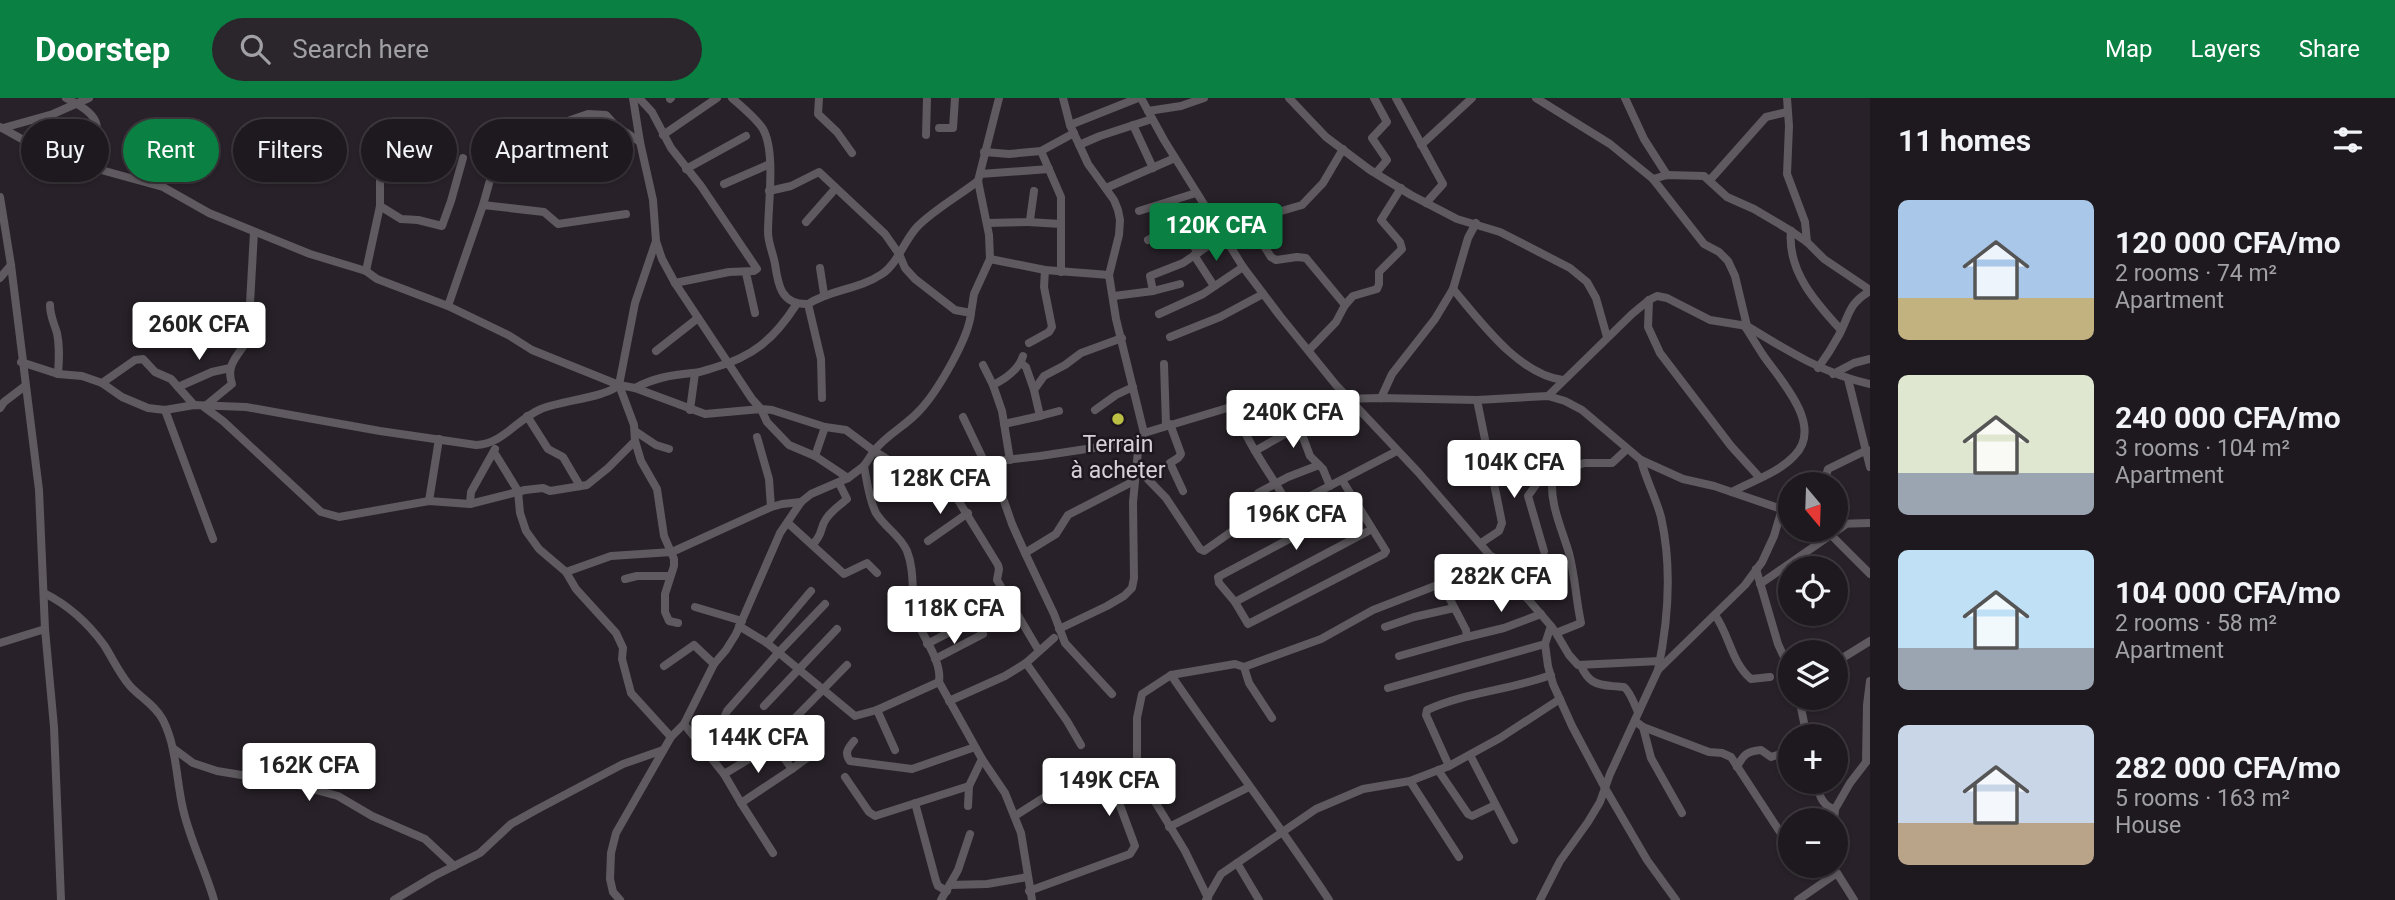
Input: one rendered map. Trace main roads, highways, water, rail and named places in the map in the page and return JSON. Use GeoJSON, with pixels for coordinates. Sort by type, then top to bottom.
{"type":"FeatureCollection","features":[{"type":"Feature","properties":{"kind":"place","name":"Terrain à acheter"},"geometry":{"type":"Point","coordinates":[1118,419]}}]}
